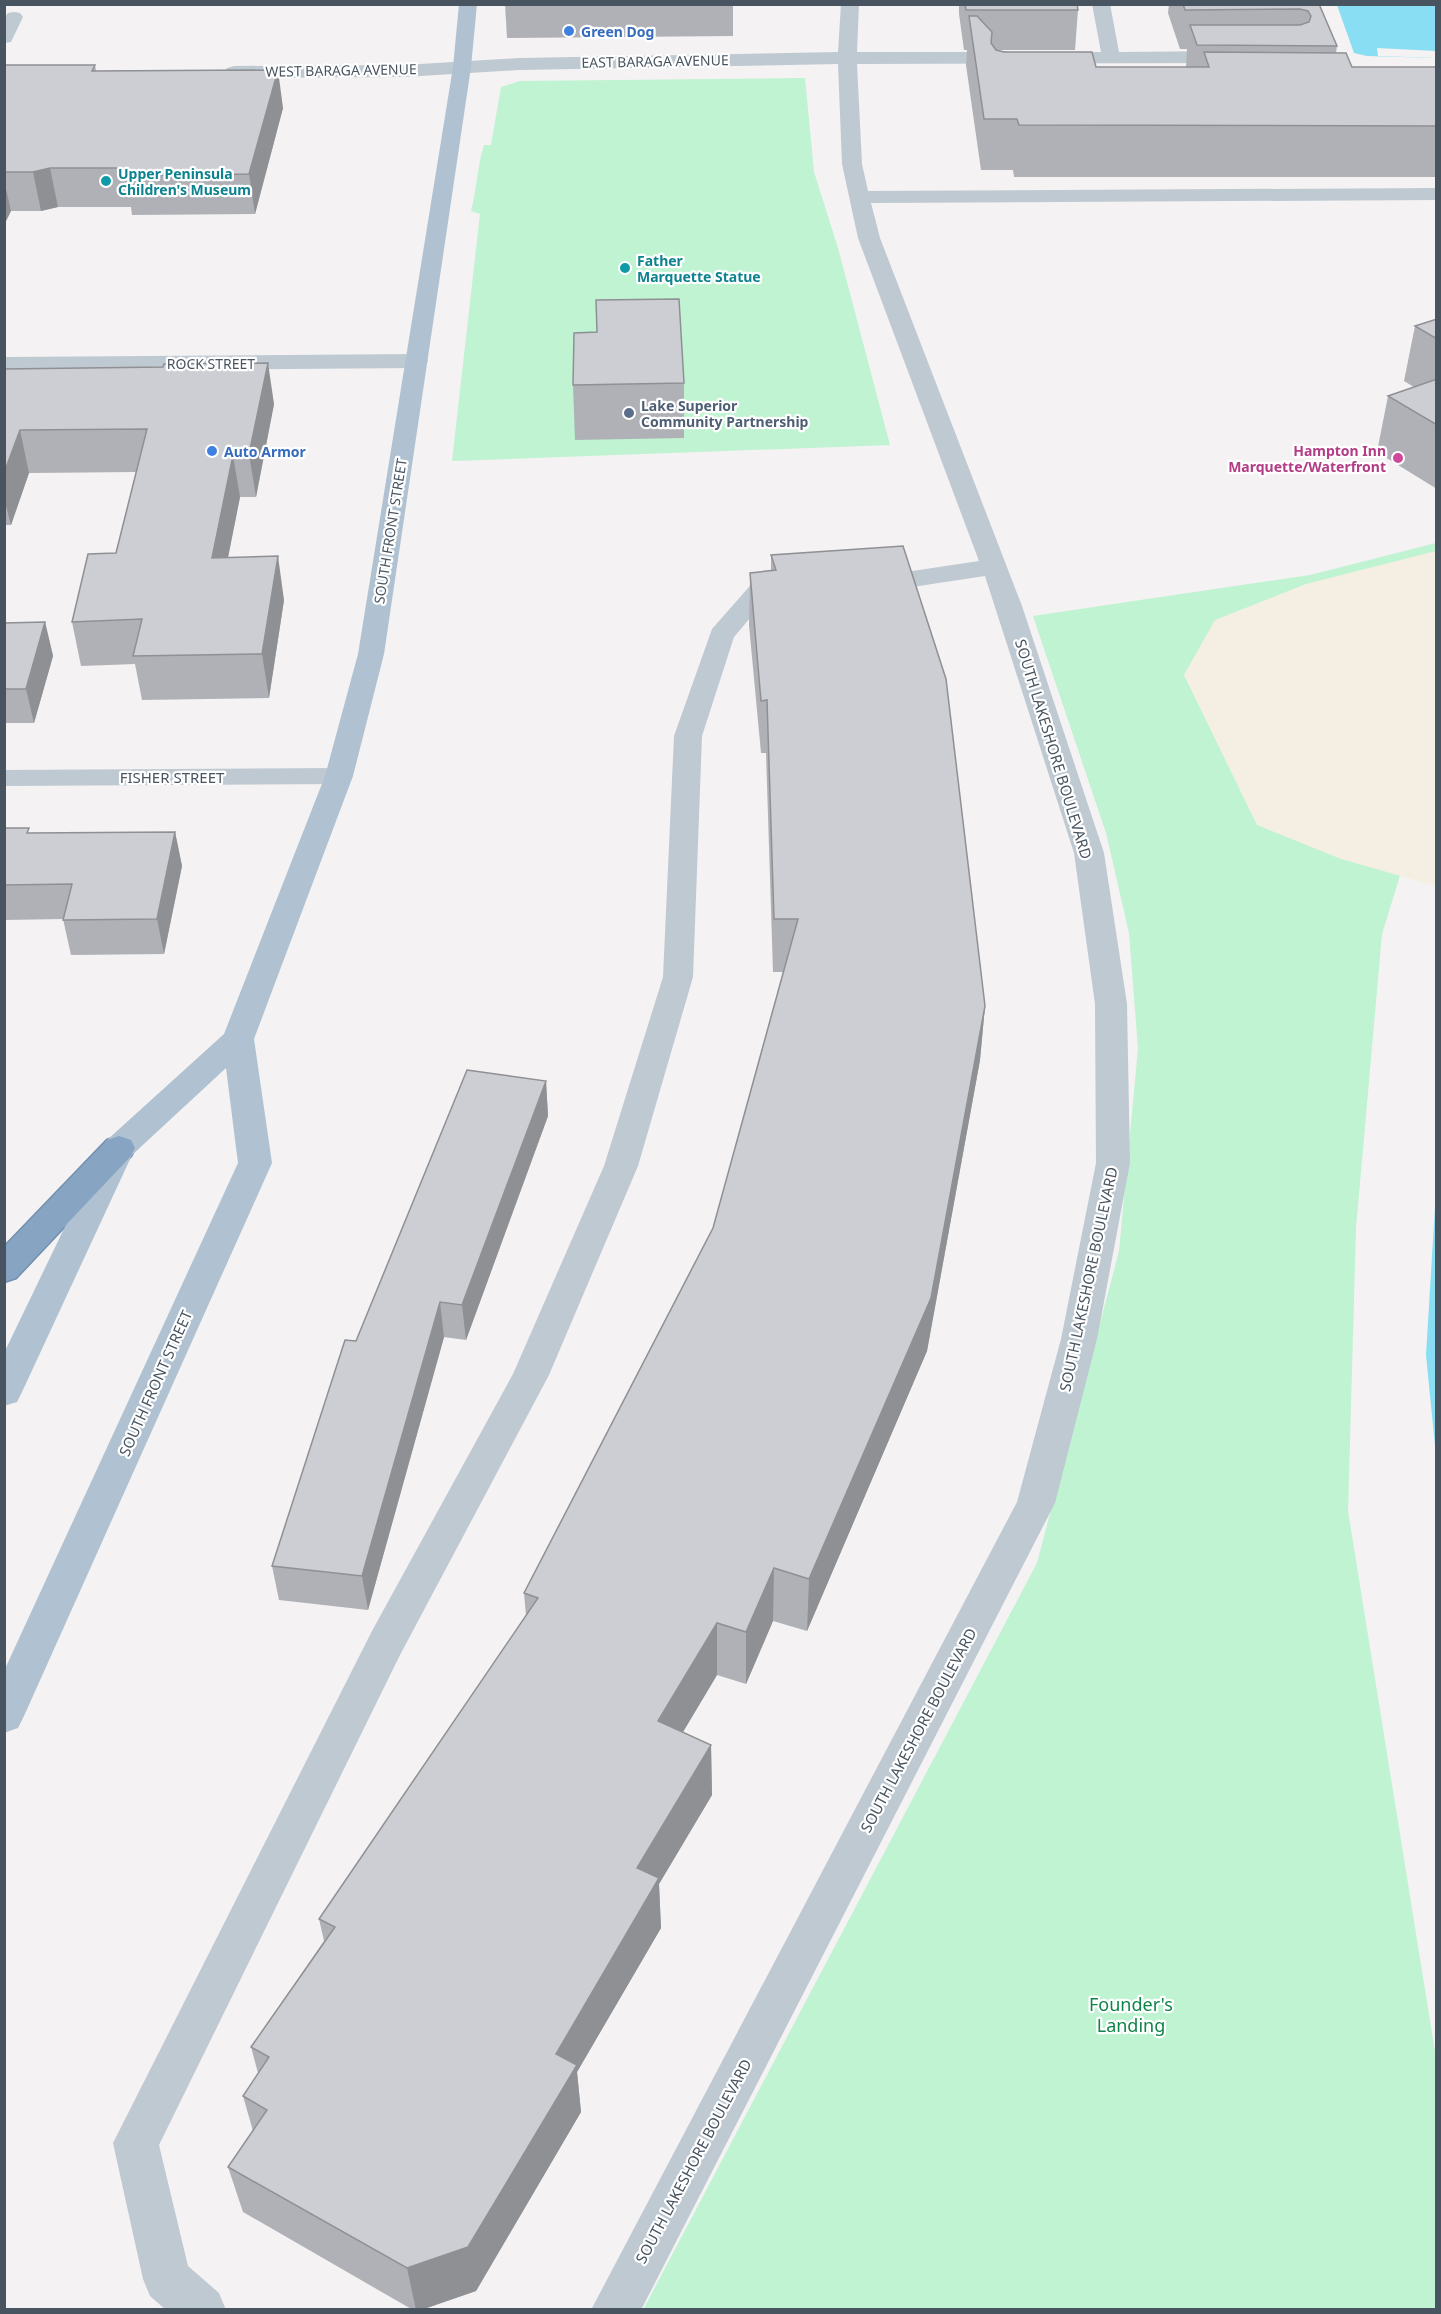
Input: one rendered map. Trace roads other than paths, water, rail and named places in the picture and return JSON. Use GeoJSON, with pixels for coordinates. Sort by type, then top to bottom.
{"type":"FeatureCollection","features":[{"type":"Feature","properties":{"kind":"highway"},"geometry":{"type":"LineString","coordinates":[[4,1269],[119,1148]]}},
{"type":"Feature","properties":{"kind":"main road","name":"SOUTH FRONT STREET"},"geometry":{"type":"LineString","coordinates":[[4,1392],[119,1148],[238,1039],[339,776],[371,654],[462,67],[468,4]]}},
{"type":"Feature","properties":{"kind":"main road","name":"SOUTH FRONT STREET"},"geometry":{"type":"LineString","coordinates":[[4,1716],[255,1163],[238,1039]]}},
{"type":"Feature","properties":{"kind":"street","name":"SOUTH LAKESHORE BOULEVARD"},"geometry":{"type":"LineString","coordinates":[[615,2310],[1036,1503],[1079,1339],[1113,1163],[1111,1004],[1089,853],[1009,606],[869,238],[852,164],[847,57],[850,4]]}},
{"type":"Feature","properties":{"kind":"street"},"geometry":{"type":"LineString","coordinates":[[1101,4],[1111,57]]}},
{"type":"Feature","properties":{"kind":"street"},"geometry":{"type":"LineString","coordinates":[[4,38],[14,17]]}},
{"type":"Feature","properties":{"kind":"street","name":"EAST BARAGA AVENUE"},"geometry":{"type":"LineString","coordinates":[[462,67],[847,57],[1251,57]]}},
{"type":"Feature","properties":{"kind":"street"},"geometry":{"type":"LineString","coordinates":[[980,58],[1001,79]]}},
{"type":"Feature","properties":{"kind":"street","name":"WEST BARAGA AVENUE"},"geometry":{"type":"LineString","coordinates":[[216,72],[404,71],[462,67]]}},
{"type":"Feature","properties":{"kind":"street"},"geometry":{"type":"LineString","coordinates":[[859,197],[1437,194]]}},
{"type":"Feature","properties":{"kind":"street","name":"ROCK STREET"},"geometry":{"type":"LineString","coordinates":[[4,364],[417,361]]}},
{"type":"Feature","properties":{"kind":"street"},"geometry":{"type":"LineString","coordinates":[[202,2310],[167,2279],[136,2143],[386,1643],[531,1375],[621,1166],[678,977],[688,736],[721,635],[765,584],[808,578],[879,584],[993,567]]}},
{"type":"Feature","properties":{"kind":"street","name":"FISHER STREET"},"geometry":{"type":"LineString","coordinates":[[4,778],[339,776]]}},
{"type":"Feature","properties":{"kind":"water"},"geometry":{"type":"Polygon","coordinates":[[[1337,5],[1436,5],[1436,58],[1367,56],[1354,53],[1337,5]]]}},
{"type":"Feature","properties":{"kind":"water"},"geometry":{"type":"Polygon","coordinates":[[[1436,1191],[1436,1456],[1426,1355],[1436,1191]]]}},
{"type":"Feature","properties":{"kind":"place","name":"Green Dog"},"geometry":{"type":"Point","coordinates":[569,31]}},
{"type":"Feature","properties":{"kind":"place","name":"Upper Peninsula Children's Museum"},"geometry":{"type":"Point","coordinates":[106,181]}},
{"type":"Feature","properties":{"kind":"place","name":"Father Marquette Statue"},"geometry":{"type":"Point","coordinates":[625,268]}},
{"type":"Feature","properties":{"kind":"place","name":"Lake Superior Community Partnership"},"geometry":{"type":"Point","coordinates":[629,413]}},
{"type":"Feature","properties":{"kind":"place","name":"Auto Armor"},"geometry":{"type":"Point","coordinates":[212,451]}},
{"type":"Feature","properties":{"kind":"place","name":"Hampton Inn Marquette/Waterfront"},"geometry":{"type":"Point","coordinates":[1398,458]}},
{"type":"Feature","properties":{"kind":"park label","name":"Founder's Landing"},"geometry":{"type":"Point","coordinates":[1131,2014]}}]}
